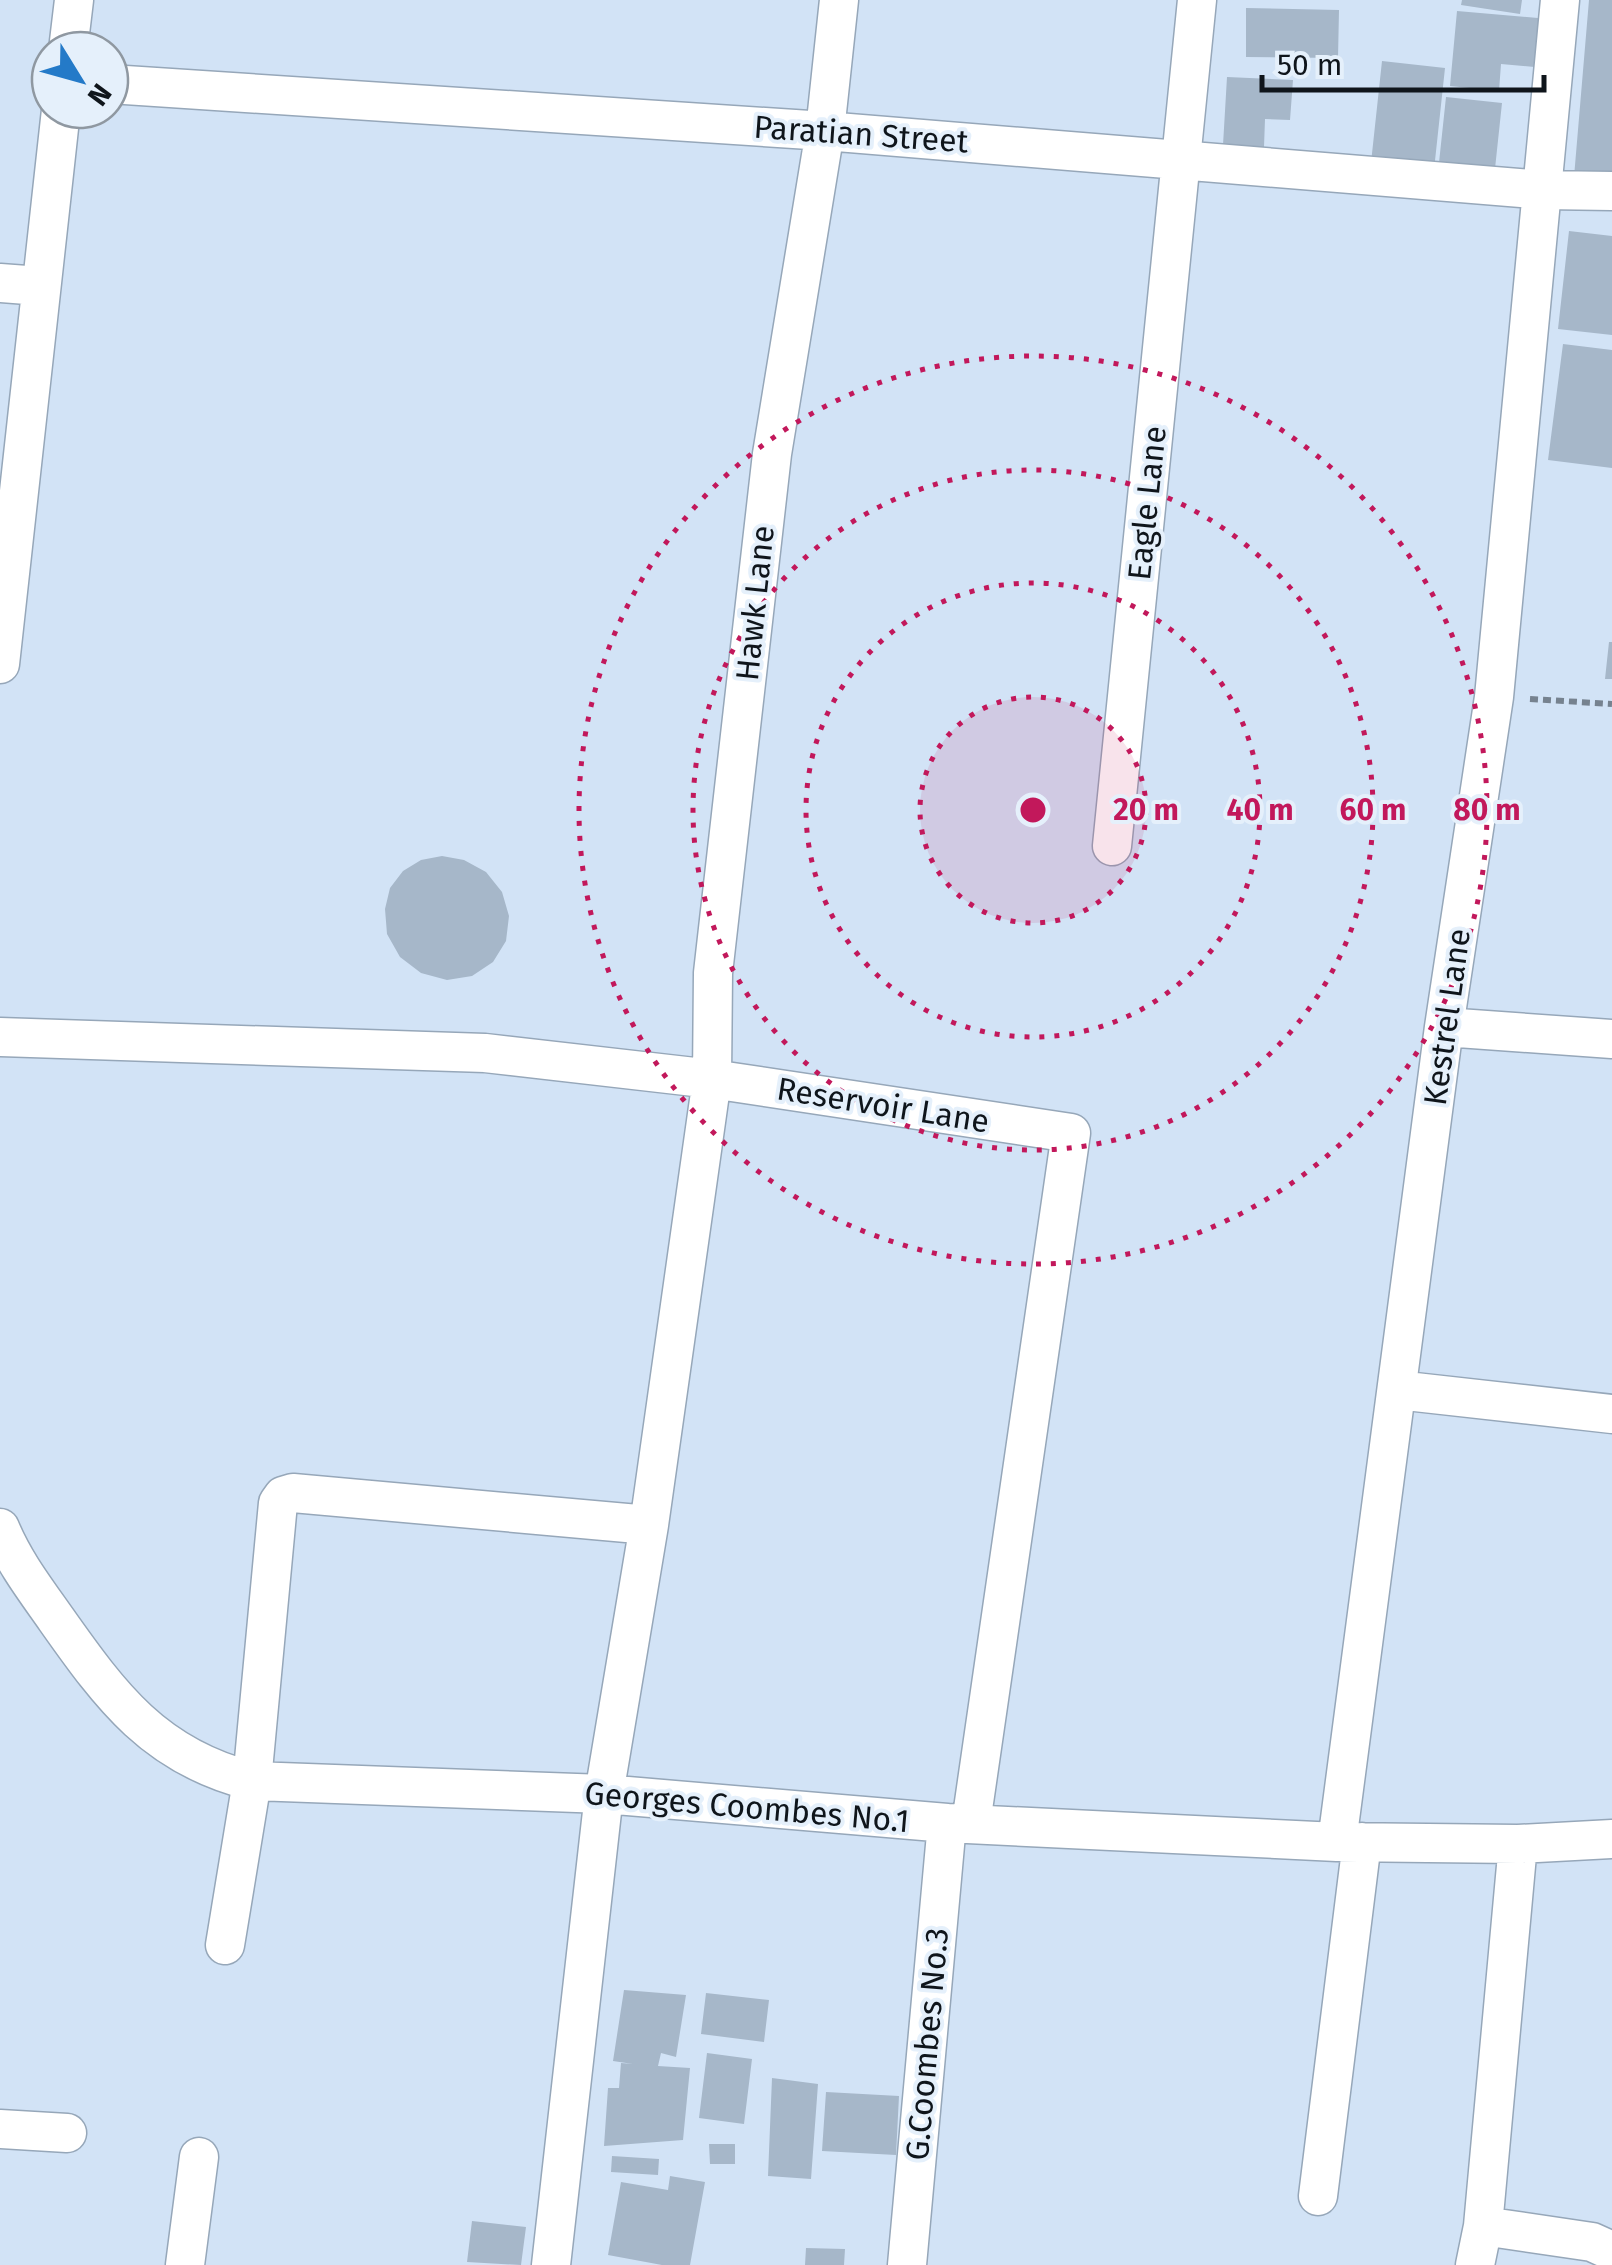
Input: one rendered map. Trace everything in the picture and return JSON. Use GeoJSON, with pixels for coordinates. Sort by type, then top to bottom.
{"type":"FeatureCollection","features":[{"type":"Feature","properties":{"kind":"street"},"geometry":{"type":"LineString","coordinates":[[70,30],[74,0]]}},
{"type":"Feature","properties":{"kind":"street","name":"Hawk Lane"},"geometry":{"type":"LineString","coordinates":[[551,2265],[604,1794],[649,1526],[712,1079],[714,973],[772,454],[825,131],[839,0]]}},
{"type":"Feature","properties":{"kind":"street","name":"Eagle Lane"},"geometry":{"type":"LineString","coordinates":[[1112,846],[1197,0]]}},
{"type":"Feature","properties":{"kind":"street","name":"Kestrel Lane"},"geometry":{"type":"LineString","coordinates":[[1318,2196],[1397,1390],[1444,1026],[1494,697],[1560,0]]}},
{"type":"Feature","properties":{"kind":"street","name":"Paratian Street"},"geometry":{"type":"LineString","coordinates":[[130,85],[825,131],[1544,190],[1612,191]]}},
{"type":"Feature","properties":{"kind":"street"},"geometry":{"type":"LineString","coordinates":[[0,664],[9,494],[59,130]]}},
{"type":"Feature","properties":{"kind":"street"},"geometry":{"type":"LineString","coordinates":[[0,283],[40,286]]}},
{"type":"Feature","properties":{"kind":"street"},"geometry":{"type":"LineString","coordinates":[[1444,1026],[1612,1039]]}},
{"type":"Feature","properties":{"kind":"street","name":"Reservoir Lane"},"geometry":{"type":"LineString","coordinates":[[0,1037],[485,1054],[712,1079],[1071,1134],[958,1823]]}},
{"type":"Feature","properties":{"kind":"street"},"geometry":{"type":"LineString","coordinates":[[1397,1390],[1612,1414]]}},
{"type":"Feature","properties":{"kind":"street"},"geometry":{"type":"LineString","coordinates":[[225,1945],[252,1782],[278,1503],[284,1496],[292,1493],[649,1526]]}},
{"type":"Feature","properties":{"kind":"street","name":"Georges Coombes No.1"},"geometry":{"type":"LineString","coordinates":[[0,1528],[12,1557],[86,1661],[141,1724],[178,1752],[215,1772],[252,1782],[604,1794],[958,1823],[1350,1842],[1518,1844],[1612,1839]]}},
{"type":"Feature","properties":{"kind":"street","name":"G.Coombes No.3"},"geometry":{"type":"LineString","coordinates":[[907,2265],[958,1823]]}},
{"type":"Feature","properties":{"kind":"street"},"geometry":{"type":"LineString","coordinates":[[1474,2265],[1482,2226],[1518,1844]]}},
{"type":"Feature","properties":{"kind":"street"},"geometry":{"type":"LineString","coordinates":[[0,2129],[67,2133]]}},
{"type":"Feature","properties":{"kind":"street"},"geometry":{"type":"LineString","coordinates":[[185,2265],[198,2157]]}},
{"type":"Feature","properties":{"kind":"street"},"geometry":{"type":"LineString","coordinates":[[1482,2226],[1592,2242],[1612,2252]]}},
{"type":"Feature","properties":{"kind":"path"},"geometry":{"type":"LineString","coordinates":[[1494,697],[1612,704]]}},
{"type":"Feature","properties":{"kind":"building"},"geometry":{"type":"Polygon","coordinates":[[[1462,0],[1522,0],[1520,14],[1461,5],[1462,0]]]}},
{"type":"Feature","properties":{"kind":"building"},"geometry":{"type":"Polygon","coordinates":[[[1589,0],[1612,0],[1612,180],[1574,177],[1589,0]]]}},
{"type":"Feature","properties":{"kind":"building"},"geometry":{"type":"Polygon","coordinates":[[[1246,8],[1339,10],[1338,58],[1246,57],[1246,8]]]}},
{"type":"Feature","properties":{"kind":"building"},"geometry":{"type":"Polygon","coordinates":[[[1457,11],[1549,19],[1545,68],[1501,64],[1499,91],[1450,86],[1457,11]]]}},
{"type":"Feature","properties":{"kind":"building"},"geometry":{"type":"Polygon","coordinates":[[[1382,61],[1445,68],[1433,179],[1370,172],[1382,61]]]}},
{"type":"Feature","properties":{"kind":"building"},"geometry":{"type":"Polygon","coordinates":[[[1227,77],[1293,80],[1290,120],[1265,119],[1264,147],[1223,145],[1227,77]]]}},
{"type":"Feature","properties":{"kind":"building"},"geometry":{"type":"Polygon","coordinates":[[[1446,97],[1502,103],[1494,178],[1438,172],[1446,97]]]}},
{"type":"Feature","properties":{"kind":"building"},"geometry":{"type":"Polygon","coordinates":[[[1569,231],[1612,236],[1612,335],[1558,329],[1569,231]]]}},
{"type":"Feature","properties":{"kind":"building"},"geometry":{"type":"Polygon","coordinates":[[[1563,344],[1612,350],[1612,468],[1548,460],[1563,344]]]}},
{"type":"Feature","properties":{"kind":"building"},"geometry":{"type":"Polygon","coordinates":[[[1609,642],[1612,679],[1605,679],[1609,642]]]}},
{"type":"Feature","properties":{"kind":"building"},"geometry":{"type":"Polygon","coordinates":[[[442,856],[464,860],[486,872],[502,892],[509,916],[506,941],[493,962],[472,976],[447,980],[421,973],[400,957],[387,934],[385,909],[390,888],[403,871],[421,860],[442,856]]]}},
{"type":"Feature","properties":{"kind":"building"},"geometry":{"type":"Polygon","coordinates":[[[624,1990],[686,1995],[676,2057],[661,2053],[658,2066],[690,2068],[683,2140],[604,2146],[608,2088],[619,2088],[621,2063],[633,2064],[613,2061],[624,1990]]]}},
{"type":"Feature","properties":{"kind":"building"},"geometry":{"type":"Polygon","coordinates":[[[706,1993],[769,2000],[764,2042],[701,2034],[706,1993]]]}},
{"type":"Feature","properties":{"kind":"building"},"geometry":{"type":"Polygon","coordinates":[[[707,2053],[752,2059],[744,2124],[699,2118],[707,2053]]]}},
{"type":"Feature","properties":{"kind":"building"},"geometry":{"type":"Polygon","coordinates":[[[772,2078],[818,2084],[811,2179],[768,2176],[772,2078]]]}},
{"type":"Feature","properties":{"kind":"building"},"geometry":{"type":"Polygon","coordinates":[[[826,2092],[899,2096],[896,2155],[822,2151],[826,2092]]]}},
{"type":"Feature","properties":{"kind":"building"},"geometry":{"type":"Polygon","coordinates":[[[709,2144],[735,2144],[735,2164],[710,2164],[709,2144]]]}},
{"type":"Feature","properties":{"kind":"building"},"geometry":{"type":"Polygon","coordinates":[[[612,2156],[659,2159],[658,2175],[611,2172],[612,2156]]]}},
{"type":"Feature","properties":{"kind":"building"},"geometry":{"type":"Polygon","coordinates":[[[670,2176],[705,2182],[690,2265],[662,2265],[608,2255],[621,2182],[668,2190],[670,2176]]]}},
{"type":"Feature","properties":{"kind":"building"},"geometry":{"type":"Polygon","coordinates":[[[472,2221],[526,2227],[521,2265],[467,2262],[472,2221]]]}},
{"type":"Feature","properties":{"kind":"building"},"geometry":{"type":"Polygon","coordinates":[[[806,2248],[845,2249],[844,2265],[805,2265],[806,2248]]]}}]}
